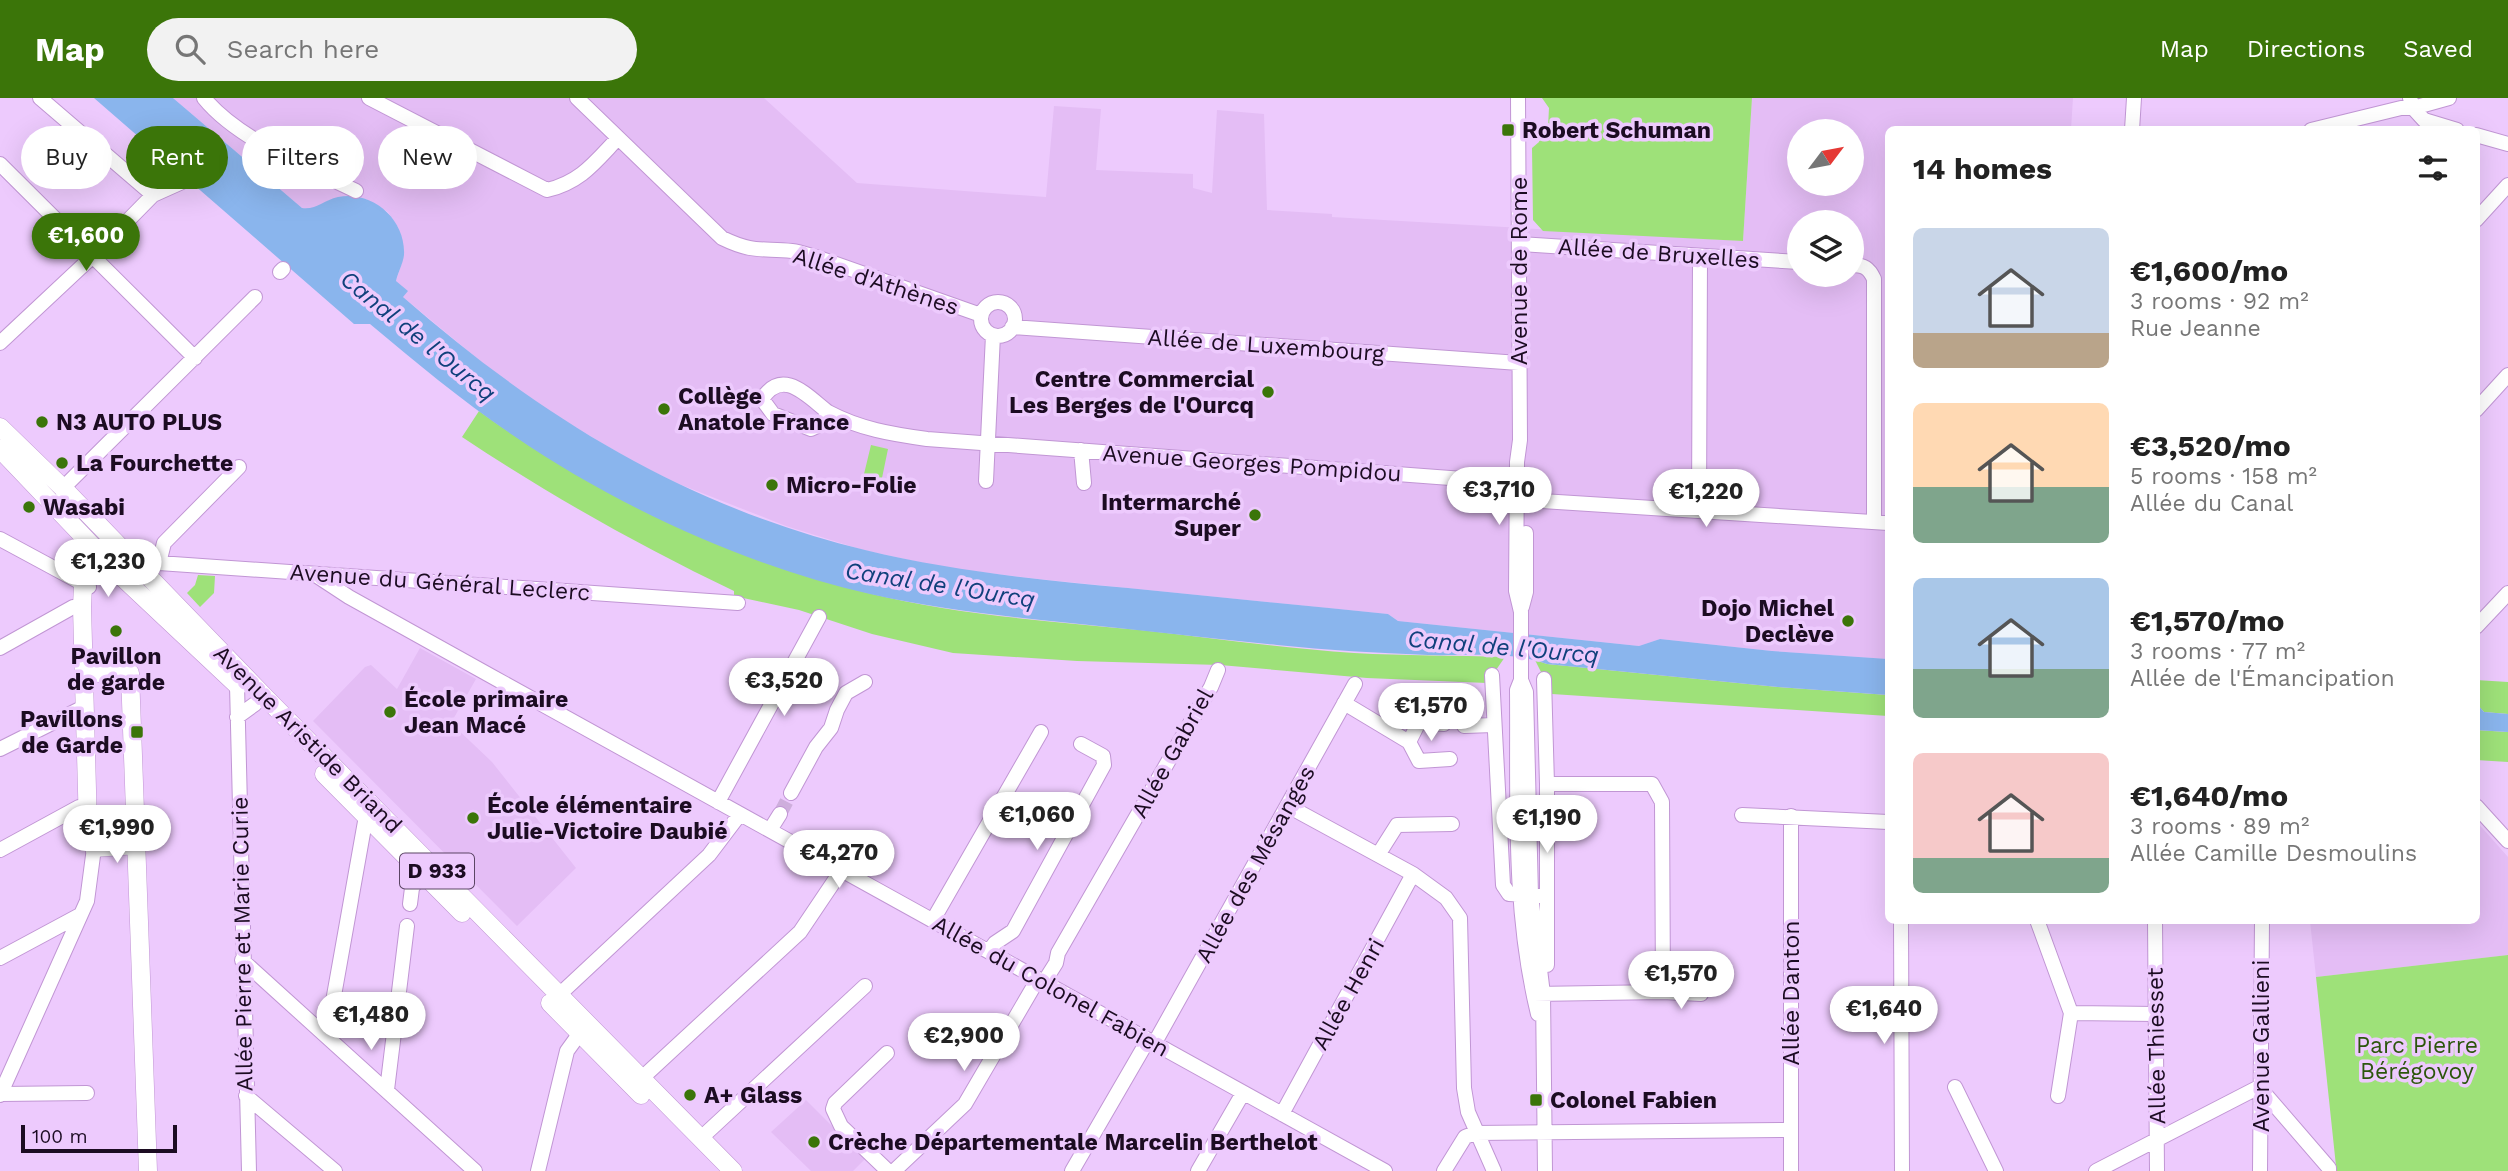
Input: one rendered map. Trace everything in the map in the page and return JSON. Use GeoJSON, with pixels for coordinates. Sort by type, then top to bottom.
{"type":"FeatureCollection","features":[{"type":"Feature","properties":{"kind":"main road","name":"Avenue Aristide Briand"},"geometry":{"type":"LineString","coordinates":[[0,427],[105,531],[151,566],[264,696],[733,1171]]}},
{"type":"Feature","properties":{"kind":"main road","name":"Avenue Aristide Briand"},"geometry":{"type":"LineString","coordinates":[[0,449],[122,577],[237,685],[718,1171]]}},
{"type":"Feature","properties":{"kind":"main road"},"geometry":{"type":"LineString","coordinates":[[105,531],[90,544],[82,607],[88,827],[94,848],[137,845]]}},
{"type":"Feature","properties":{"kind":"main road"},"geometry":{"type":"LineString","coordinates":[[122,577],[151,566]]}},
{"type":"Feature","properties":{"kind":"main road"},"geometry":{"type":"LineString","coordinates":[[85,585],[90,654],[109,673]]}},
{"type":"Feature","properties":{"kind":"main road"},"geometry":{"type":"LineString","coordinates":[[84,673],[130,673],[148,1171]]}},
{"type":"Feature","properties":{"kind":"street"},"geometry":{"type":"LineString","coordinates":[[40,98],[153,195]]}},
{"type":"Feature","properties":{"kind":"street"},"geometry":{"type":"LineString","coordinates":[[204,98],[231,122],[270,148],[356,191]]}},
{"type":"Feature","properties":{"kind":"street"},"geometry":{"type":"LineString","coordinates":[[369,98],[547,190],[565,186],[581,176],[618,138]]}},
{"type":"Feature","properties":{"kind":"street","name":"Allée d'Athènes"},"geometry":{"type":"LineString","coordinates":[[577,98],[722,238],[742,248],[806,254],[981,315]]}},
{"type":"Feature","properties":{"kind":"street"},"geometry":{"type":"LineString","coordinates":[[2132,126],[2134,98]]}},
{"type":"Feature","properties":{"kind":"street"},"geometry":{"type":"LineString","coordinates":[[2327,126],[2412,103],[2449,98]]}},
{"type":"Feature","properties":{"kind":"street","name":"Avenue de Rome"},"geometry":{"type":"LineString","coordinates":[[1518,99],[1520,440],[1517,462],[1516,591],[1521,616]]}},
{"type":"Feature","properties":{"kind":"street"},"geometry":{"type":"LineString","coordinates":[[2412,103],[2424,120],[2444,126]]}},
{"type":"Feature","properties":{"kind":"street"},"geometry":{"type":"LineString","coordinates":[[2480,136],[2508,144]]}},
{"type":"Feature","properties":{"kind":"street"},"geometry":{"type":"LineString","coordinates":[[0,163],[195,358]]}},
{"type":"Feature","properties":{"kind":"street"},"geometry":{"type":"LineString","coordinates":[[2480,215],[2508,185]]}},
{"type":"Feature","properties":{"kind":"street"},"geometry":{"type":"LineString","coordinates":[[0,343],[93,256],[153,195],[166,189]]}},
{"type":"Feature","properties":{"kind":"street","name":"Allée de Bruxelles"},"geometry":{"type":"LineString","coordinates":[[1519,244],[1787,261]]}},
{"type":"Feature","properties":{"kind":"street"},"geometry":{"type":"LineString","coordinates":[[1699,511],[1700,256]]}},
{"type":"Feature","properties":{"kind":"street"},"geometry":{"type":"LineString","coordinates":[[1517,462],[1520,470],[1520,496],[1526,500],[1881,523],[1874,279],[1864,266]]}},
{"type":"Feature","properties":{"kind":"street"},"geometry":{"type":"LineString","coordinates":[[64,517],[62,488],[255,297]]}},
{"type":"Feature","properties":{"kind":"street"},"geometry":{"type":"LineString","coordinates":[[992,303],[1003,303],[1012,310],[1012,327],[1004,334],[993,335],[985,329],[981,315],[992,303]]}},
{"type":"Feature","properties":{"kind":"street","name":"Allée de Luxembourg"},"geometry":{"type":"LineString","coordinates":[[1012,327],[1519,363]]}},
{"type":"Feature","properties":{"kind":"street"},"geometry":{"type":"LineString","coordinates":[[986,481],[993,335]]}},
{"type":"Feature","properties":{"kind":"street"},"geometry":{"type":"LineString","coordinates":[[2480,406],[2508,375]]}},
{"type":"Feature","properties":{"kind":"street","name":"Avenue Georges Pompidou"},"geometry":{"type":"LineString","coordinates":[[828,412],[877,432],[927,439],[1517,483]]}},
{"type":"Feature","properties":{"kind":"street","name":"Avenue de Rome"},"geometry":{"type":"LineString","coordinates":[[1520,440],[1526,470],[1526,592],[1521,616]]}},
{"type":"Feature","properties":{"kind":"street"},"geometry":{"type":"LineString","coordinates":[[1081,450],[1084,483]]}},
{"type":"Feature","properties":{"kind":"street"},"geometry":{"type":"LineString","coordinates":[[151,566],[164,543],[239,467]]}},
{"type":"Feature","properties":{"kind":"street"},"geometry":{"type":"LineString","coordinates":[[2,542],[85,585]]}},
{"type":"Feature","properties":{"kind":"street","name":"Avenue du Général Leclerc"},"geometry":{"type":"LineString","coordinates":[[151,566],[314,573],[738,603]]}},
{"type":"Feature","properties":{"kind":"street","name":"Allée du Colonel Fabien"},"geometry":{"type":"LineString","coordinates":[[314,573],[349,597],[1385,1171]]}},
{"type":"Feature","properties":{"kind":"street"},"geometry":{"type":"LineString","coordinates":[[2480,623],[2507,595]]}},
{"type":"Feature","properties":{"kind":"street"},"geometry":{"type":"LineString","coordinates":[[0,648],[73,607],[82,607]]}},
{"type":"Feature","properties":{"kind":"street"},"geometry":{"type":"LineString","coordinates":[[1521,616],[1521,680],[1526,692],[1525,895],[1544,1039],[1545,1171]]}},
{"type":"Feature","properties":{"kind":"street"},"geometry":{"type":"LineString","coordinates":[[718,802],[819,617]]}},
{"type":"Feature","properties":{"kind":"street","name":"Allée Gabriel"},"geometry":{"type":"LineString","coordinates":[[894,1171],[965,1104],[1041,981],[1056,963],[1058,953],[1211,687],[1218,670]]}},
{"type":"Feature","properties":{"kind":"street"},"geometry":{"type":"LineString","coordinates":[[1492,675],[1503,885],[1509,894],[1547,896]]}},
{"type":"Feature","properties":{"kind":"street"},"geometry":{"type":"LineString","coordinates":[[1538,994],[1548,981],[1545,679]]}},
{"type":"Feature","properties":{"kind":"street"},"geometry":{"type":"LineString","coordinates":[[791,793],[816,747],[831,728],[846,693],[865,682]]}},
{"type":"Feature","properties":{"kind":"street","name":"Allée des Mésanges"},"geometry":{"type":"LineString","coordinates":[[1072,1171],[1151,1042],[1288,806],[1355,684]]}},
{"type":"Feature","properties":{"kind":"street","name":"Allée Pierre et Marie Curie"},"geometry":{"type":"LineString","coordinates":[[237,685],[249,1171]]}},
{"type":"Feature","properties":{"kind":"street"},"geometry":{"type":"LineString","coordinates":[[1344,703],[1409,741],[1419,761],[1450,759]]}},
{"type":"Feature","properties":{"kind":"street"},"geometry":{"type":"LineString","coordinates":[[237,716],[256,704]]}},
{"type":"Feature","properties":{"kind":"street"},"geometry":{"type":"LineString","coordinates":[[0,749],[84,706]]}},
{"type":"Feature","properties":{"kind":"street"},"geometry":{"type":"LineString","coordinates":[[1409,741],[1419,722],[1444,724]]}},
{"type":"Feature","properties":{"kind":"street"},"geometry":{"type":"LineString","coordinates":[[1464,726],[1494,725]]}},
{"type":"Feature","properties":{"kind":"street"},"geometry":{"type":"LineString","coordinates":[[933,920],[1041,732]]}},
{"type":"Feature","properties":{"kind":"street"},"geometry":{"type":"LineString","coordinates":[[989,951],[995,943],[1013,931],[1104,765],[1103,756],[1081,744]]}},
{"type":"Feature","properties":{"kind":"street"},"geometry":{"type":"LineString","coordinates":[[1548,785],[1653,784],[1662,802],[1663,992]]}},
{"type":"Feature","properties":{"kind":"street"},"geometry":{"type":"LineString","coordinates":[[1288,806],[1413,874],[1446,898],[1460,918],[1464,1088],[1475,1133],[1494,1171]]}},
{"type":"Feature","properties":{"kind":"street"},"geometry":{"type":"LineString","coordinates":[[0,850],[79,807],[88,807]]}},
{"type":"Feature","properties":{"kind":"street"},"geometry":{"type":"LineString","coordinates":[[2480,810],[2508,841]]}},
{"type":"Feature","properties":{"kind":"street"},"geometry":{"type":"LineString","coordinates":[[559,995],[709,855],[740,814]]}},
{"type":"Feature","properties":{"kind":"street"},"geometry":{"type":"LineString","coordinates":[[770,830],[780,814]]}},
{"type":"Feature","properties":{"kind":"street"},"geometry":{"type":"LineString","coordinates":[[1742,815],[1885,822]]}},
{"type":"Feature","properties":{"kind":"street"},"geometry":{"type":"LineString","coordinates":[[327,1035],[366,816]]}},
{"type":"Feature","properties":{"kind":"street","name":"Allée Danton"},"geometry":{"type":"LineString","coordinates":[[1791,816],[1791,1171]]}},
{"type":"Feature","properties":{"kind":"street"},"geometry":{"type":"LineString","coordinates":[[1378,855],[1397,825],[1452,824]]}},
{"type":"Feature","properties":{"kind":"street"},"geometry":{"type":"LineString","coordinates":[[87,1093],[0,1094],[87,901],[94,848]]}},
{"type":"Feature","properties":{"kind":"street"},"geometry":{"type":"LineString","coordinates":[[642,1078],[800,932],[841,871]]}},
{"type":"Feature","properties":{"kind":"street"},"geometry":{"type":"LineString","coordinates":[[410,905],[412,888],[422,873]]}},
{"type":"Feature","properties":{"kind":"street","name":"Allée Henri"},"geometry":{"type":"LineString","coordinates":[[1282,1114],[1413,874]]}},
{"type":"Feature","properties":{"kind":"street"},"geometry":{"type":"LineString","coordinates":[[0,958],[80,915]]}},
{"type":"Feature","properties":{"kind":"street"},"geometry":{"type":"LineString","coordinates":[[1901,924],[1902,1171]]}},
{"type":"Feature","properties":{"kind":"street"},"geometry":{"type":"LineString","coordinates":[[2038,924],[2071,1013],[2057,1096]]}},
{"type":"Feature","properties":{"kind":"street","name":"Allée Thiesset"},"geometry":{"type":"LineString","coordinates":[[2155,924],[2157,1171]]}},
{"type":"Feature","properties":{"kind":"street","name":"Avenue Gallieni"},"geometry":{"type":"LineString","coordinates":[[2260,1171],[2262,924]]}},
{"type":"Feature","properties":{"kind":"street"},"geometry":{"type":"LineString","coordinates":[[387,1090],[407,926]]}},
{"type":"Feature","properties":{"kind":"street"},"geometry":{"type":"LineString","coordinates":[[242,960],[475,1171]]}},
{"type":"Feature","properties":{"kind":"street"},"geometry":{"type":"LineString","coordinates":[[701,1138],[865,986]]}},
{"type":"Feature","properties":{"kind":"street"},"geometry":{"type":"LineString","coordinates":[[1538,994],[1701,994]]}},
{"type":"Feature","properties":{"kind":"street"},"geometry":{"type":"LineString","coordinates":[[2071,1013],[2156,1014]]}},
{"type":"Feature","properties":{"kind":"street"},"geometry":{"type":"LineString","coordinates":[[538,1171],[567,1051],[580,1033]]}},
{"type":"Feature","properties":{"kind":"street"},"geometry":{"type":"LineString","coordinates":[[887,1053],[833,1108],[841,1126],[888,1171]]}},
{"type":"Feature","properties":{"kind":"street"},"geometry":{"type":"LineString","coordinates":[[1955,1087],[1996,1171]]}},
{"type":"Feature","properties":{"kind":"street"},"geometry":{"type":"LineString","coordinates":[[2096,1171],[2259,1087],[2329,1171]]}},
{"type":"Feature","properties":{"kind":"street"},"geometry":{"type":"LineString","coordinates":[[1198,1171],[1243,1093]]}},
{"type":"Feature","properties":{"kind":"street"},"geometry":{"type":"LineString","coordinates":[[246,1096],[335,1171]]}},
{"type":"Feature","properties":{"kind":"street"},"geometry":{"type":"LineString","coordinates":[[1444,1171],[1465,1137],[1475,1133],[1791,1130]]}},
{"type":"Feature","properties":{"kind":"shaded area"},"geometry":{"type":"Polygon","coordinates":[[[173,98],[764,98],[857,183],[1046,197],[1054,106],[1101,109],[1096,170],[1193,174],[1193,188],[1212,193],[1217,110],[1264,114],[1267,210],[1332,214],[1332,217],[1743,241],[1752,98],[2073,98],[2071,126],[1885,126],[1885,659],[1772,651],[1660,639],[1639,646],[1398,621],[1388,614],[947,568],[863,550],[786,526],[679,484],[634,462],[545,409],[508,384],[403,297],[396,281],[402,263],[403,244],[398,227],[388,212],[364,198],[328,201],[314,209],[302,208],[280,189],[364,189],[364,126],[242,126],[242,157],[228,145],[228,126],[206,126],[173,98]]]}},
{"type":"Feature","properties":{"kind":"shaded area","name":"École élémentaire Julie-Victoire Daubié"},"geometry":{"type":"Polygon","coordinates":[[[420,648],[476,679],[451,723],[492,762],[576,868],[517,926],[313,721],[365,667],[371,665],[397,689],[420,648]]]}},
{"type":"Feature","properties":{"kind":"shaded area"},"geometry":{"type":"Polygon","coordinates":[[[2480,826],[2508,857],[2508,955],[2316,977],[2310,924],[2480,924],[2480,826]]]}},
{"type":"Feature","properties":{"kind":"shaded area","name":"Crèche Départementale Marcelin Berthelot"},"geometry":{"type":"Polygon","coordinates":[[[806,1100],[865,1159],[853,1171],[811,1171],[771,1132],[806,1100]]]}},
{"type":"Feature","properties":{"kind":"green space"},"geometry":{"type":"Polygon","coordinates":[[[1542,98],[1752,98],[1743,241],[1543,231],[1533,220],[1532,148],[1539,142],[1540,134],[1548,127],[1549,108],[1542,98]]]}},
{"type":"Feature","properties":{"kind":"green space"},"geometry":{"type":"Polygon","coordinates":[[[479,411],[569,470],[665,521],[765,562],[816,579],[901,601],[1037,620],[1301,648],[1373,654],[1505,657],[1487,683],[1367,678],[1220,665],[1077,661],[953,653],[872,634],[799,610],[734,596],[734,591],[595,519],[462,437],[479,411]]]}},
{"type":"Feature","properties":{"kind":"green space"},"geometry":{"type":"Polygon","coordinates":[[[871,445],[888,449],[882,478],[864,474],[871,445]]]}},
{"type":"Feature","properties":{"kind":"green space"},"geometry":{"type":"Polygon","coordinates":[[[198,575],[215,576],[214,593],[200,607],[187,593],[195,585],[198,575]]]}},
{"type":"Feature","properties":{"kind":"green space"},"geometry":{"type":"Polygon","coordinates":[[[1535,660],[1547,664],[1778,687],[1885,695],[1885,716],[1552,694],[1535,660]]]}},
{"type":"Feature","properties":{"kind":"green space"},"geometry":{"type":"Polygon","coordinates":[[[2480,680],[2508,682],[2508,714],[2484,712],[2480,708],[2480,680]]]}},
{"type":"Feature","properties":{"kind":"green space"},"geometry":{"type":"Polygon","coordinates":[[[2480,730],[2508,732],[2508,762],[2480,760],[2480,730]]]}},
{"type":"Feature","properties":{"kind":"green space","name":"Parc Pierre Bérégovoy"},"geometry":{"type":"Polygon","coordinates":[[[2508,955],[2508,1171],[2329,1171],[2329,1168],[2336,1166],[2316,977],[2508,955]]]}},
{"type":"Feature","properties":{"kind":"water"},"geometry":{"type":"Polygon","coordinates":[[[94,98],[173,98],[206,126],[126,126],[94,98]]]}},
{"type":"Feature","properties":{"kind":"water","name":"Canal de l'Ourcq"},"geometry":{"type":"Polygon","coordinates":[[[228,145],[242,157],[242,189],[280,189],[302,208],[312,208],[333,198],[351,196],[363,198],[384,210],[393,219],[403,242],[404,255],[396,281],[408,291],[403,297],[455,341],[562,418],[677,483],[800,532],[898,557],[1029,578],[1388,614],[1398,621],[1639,646],[1660,639],[1772,651],[1885,659],[1885,695],[1547,664],[1520,657],[1371,652],[1251,642],[1020,618],[870,594],[824,582],[731,550],[640,510],[596,487],[495,423],[370,324],[354,324],[199,189],[228,189],[228,145]]]}},
{"type":"Feature","properties":{"kind":"water"},"geometry":{"type":"Polygon","coordinates":[[[2480,708],[2484,712],[2508,714],[2508,732],[2480,730],[2480,708]]]}},
{"type":"Feature","properties":{"kind":"tunnel"},"geometry":{"type":"LineString","coordinates":[[780,814],[791,793]]}},
{"type":"Feature","properties":{"kind":"place","name":"Robert Schuman"},"geometry":{"type":"Point","coordinates":[1508,130]}},
{"type":"Feature","properties":{"kind":"place","name":"Centre Commercial Les Berges de l'Ourcq"},"geometry":{"type":"Point","coordinates":[1268,392]}},
{"type":"Feature","properties":{"kind":"place","name":"Collège Anatole France"},"geometry":{"type":"Point","coordinates":[664,409]}},
{"type":"Feature","properties":{"kind":"place","name":"N3 AUTO PLUS"},"geometry":{"type":"Point","coordinates":[42,422]}},
{"type":"Feature","properties":{"kind":"place","name":"La Fourchette"},"geometry":{"type":"Point","coordinates":[62,463]}},
{"type":"Feature","properties":{"kind":"place","name":"Micro-Folie"},"geometry":{"type":"Point","coordinates":[772,485]}},
{"type":"Feature","properties":{"kind":"place","name":"Wasabi"},"geometry":{"type":"Point","coordinates":[29,507]}},
{"type":"Feature","properties":{"kind":"place","name":"Intermarché Super"},"geometry":{"type":"Point","coordinates":[1255,515]}},
{"type":"Feature","properties":{"kind":"place","name":"Dojo Michel Declève"},"geometry":{"type":"Point","coordinates":[1848,621]}},
{"type":"Feature","properties":{"kind":"place","name":"Pavillon de garde"},"geometry":{"type":"Point","coordinates":[116,631]}},
{"type":"Feature","properties":{"kind":"place","name":"École primaire Jean Macé"},"geometry":{"type":"Point","coordinates":[390,712]}},
{"type":"Feature","properties":{"kind":"place","name":"Pavillons de Garde"},"geometry":{"type":"Point","coordinates":[137,732]}},
{"type":"Feature","properties":{"kind":"place","name":"École élémentaire Julie-Victoire Daubié"},"geometry":{"type":"Point","coordinates":[473,818]}},
{"type":"Feature","properties":{"kind":"place","name":"A+ Glass"},"geometry":{"type":"Point","coordinates":[690,1095]}},
{"type":"Feature","properties":{"kind":"place","name":"Colonel Fabien"},"geometry":{"type":"Point","coordinates":[1536,1100]}},
{"type":"Feature","properties":{"kind":"place","name":"Crèche Départementale Marcelin Berthelot"},"geometry":{"type":"Point","coordinates":[814,1142]}}]}
